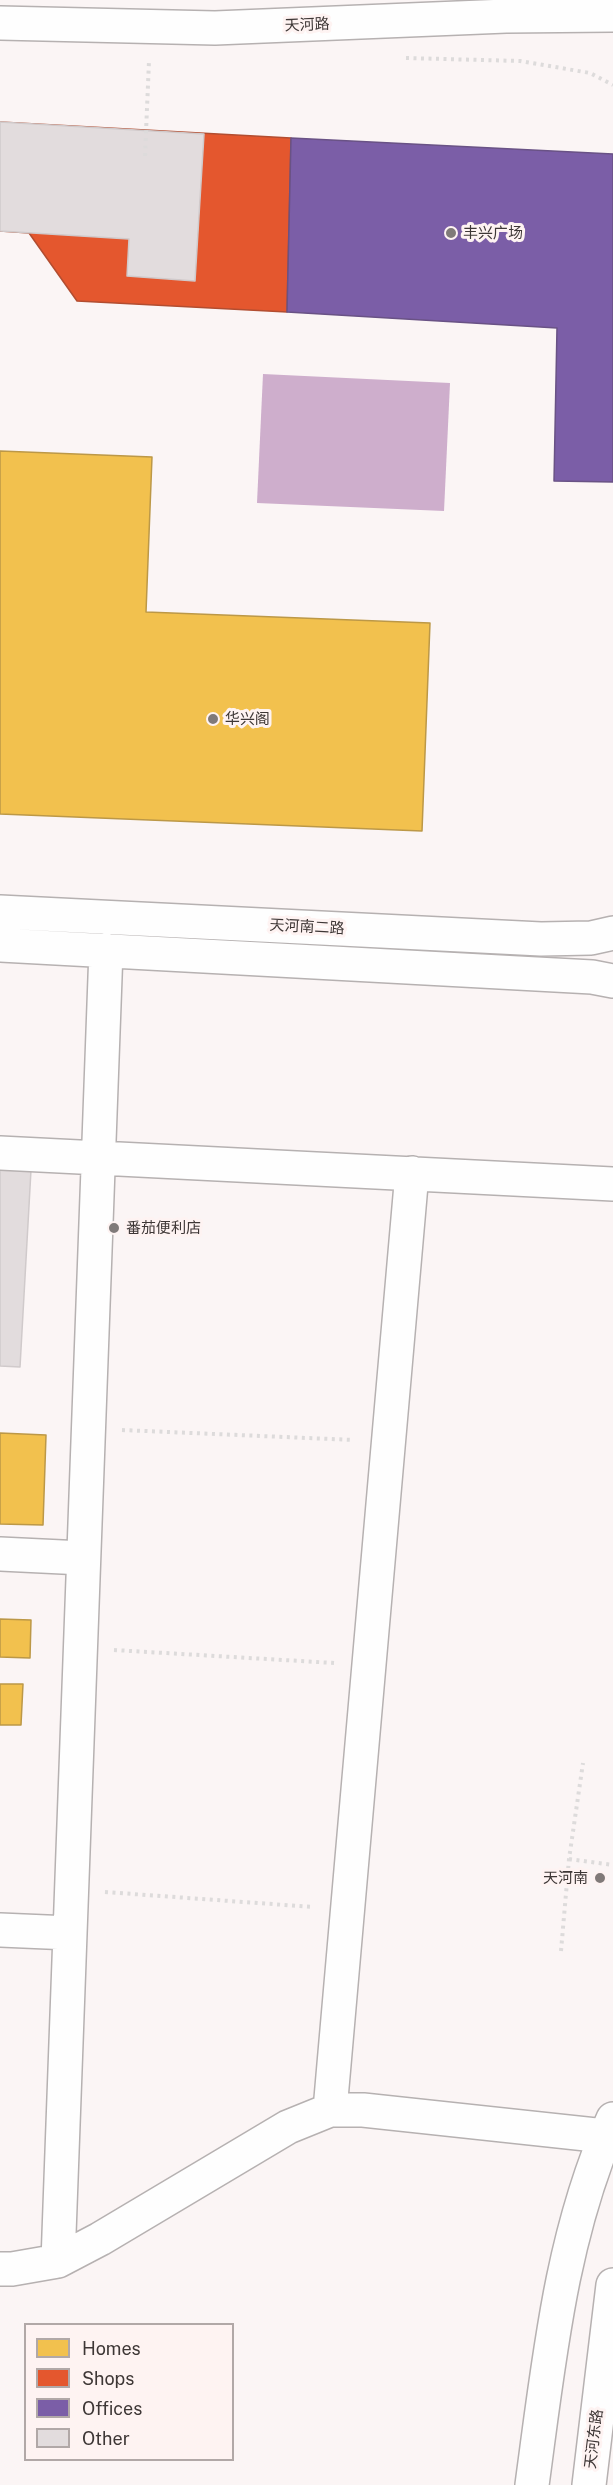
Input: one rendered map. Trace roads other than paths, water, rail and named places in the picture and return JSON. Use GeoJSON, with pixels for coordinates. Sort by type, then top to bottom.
{"type":"FeatureCollection","features":[{"type":"Feature","properties":{"kind":"main road","name":"天河路"},"geometry":{"type":"LineString","coordinates":[[0,23],[215,28],[507,16],[613,15]]}},
{"type":"Feature","properties":{"kind":"main road"},"geometry":{"type":"LineString","coordinates":[[507,16],[613,35]]}},
{"type":"Feature","properties":{"kind":"main road","name":"天河南二路"},"geometry":{"type":"LineString","coordinates":[[0,912],[541,939],[591,938],[613,933]]}},
{"type":"Feature","properties":{"kind":"main road"},"geometry":{"type":"LineString","coordinates":[[0,945],[592,977],[613,981]]}},
{"type":"Feature","properties":{"kind":"main road"},"geometry":{"type":"LineString","coordinates":[[58,2261],[105,950]]}},
{"type":"Feature","properties":{"kind":"main road"},"geometry":{"type":"LineString","coordinates":[[0,1153],[613,1184]]}},
{"type":"Feature","properties":{"kind":"main road"},"geometry":{"type":"LineString","coordinates":[[330,2110],[412,1173]]}},
{"type":"Feature","properties":{"kind":"main road"},"geometry":{"type":"LineString","coordinates":[[0,1554],[83,1558]]}},
{"type":"Feature","properties":{"kind":"main road"},"geometry":{"type":"LineString","coordinates":[[0,1930],[70,1933]]}},
{"type":"Feature","properties":{"kind":"main road"},"geometry":{"type":"LineString","coordinates":[[0,2269],[58,2261],[100,2239],[288,2127],[330,2110],[363,2110],[609,2127],[582,2199],[565,2263],[532,2485]]}},
{"type":"Feature","properties":{"kind":"main road","name":"天河东路"},"geometry":{"type":"LineString","coordinates":[[589,2485],[613,2285]]}},
{"type":"Feature","properties":{"kind":"place","name":"丰兴广场"},"geometry":{"type":"Point","coordinates":[451,233]}},
{"type":"Feature","properties":{"kind":"place","name":"华兴阁"},"geometry":{"type":"Point","coordinates":[213,719]}},
{"type":"Feature","properties":{"kind":"place","name":"番茄便利店"},"geometry":{"type":"Point","coordinates":[114,1228]}},
{"type":"Feature","properties":{"kind":"place","name":"天河南"},"geometry":{"type":"Point","coordinates":[600,1878]}}]}
